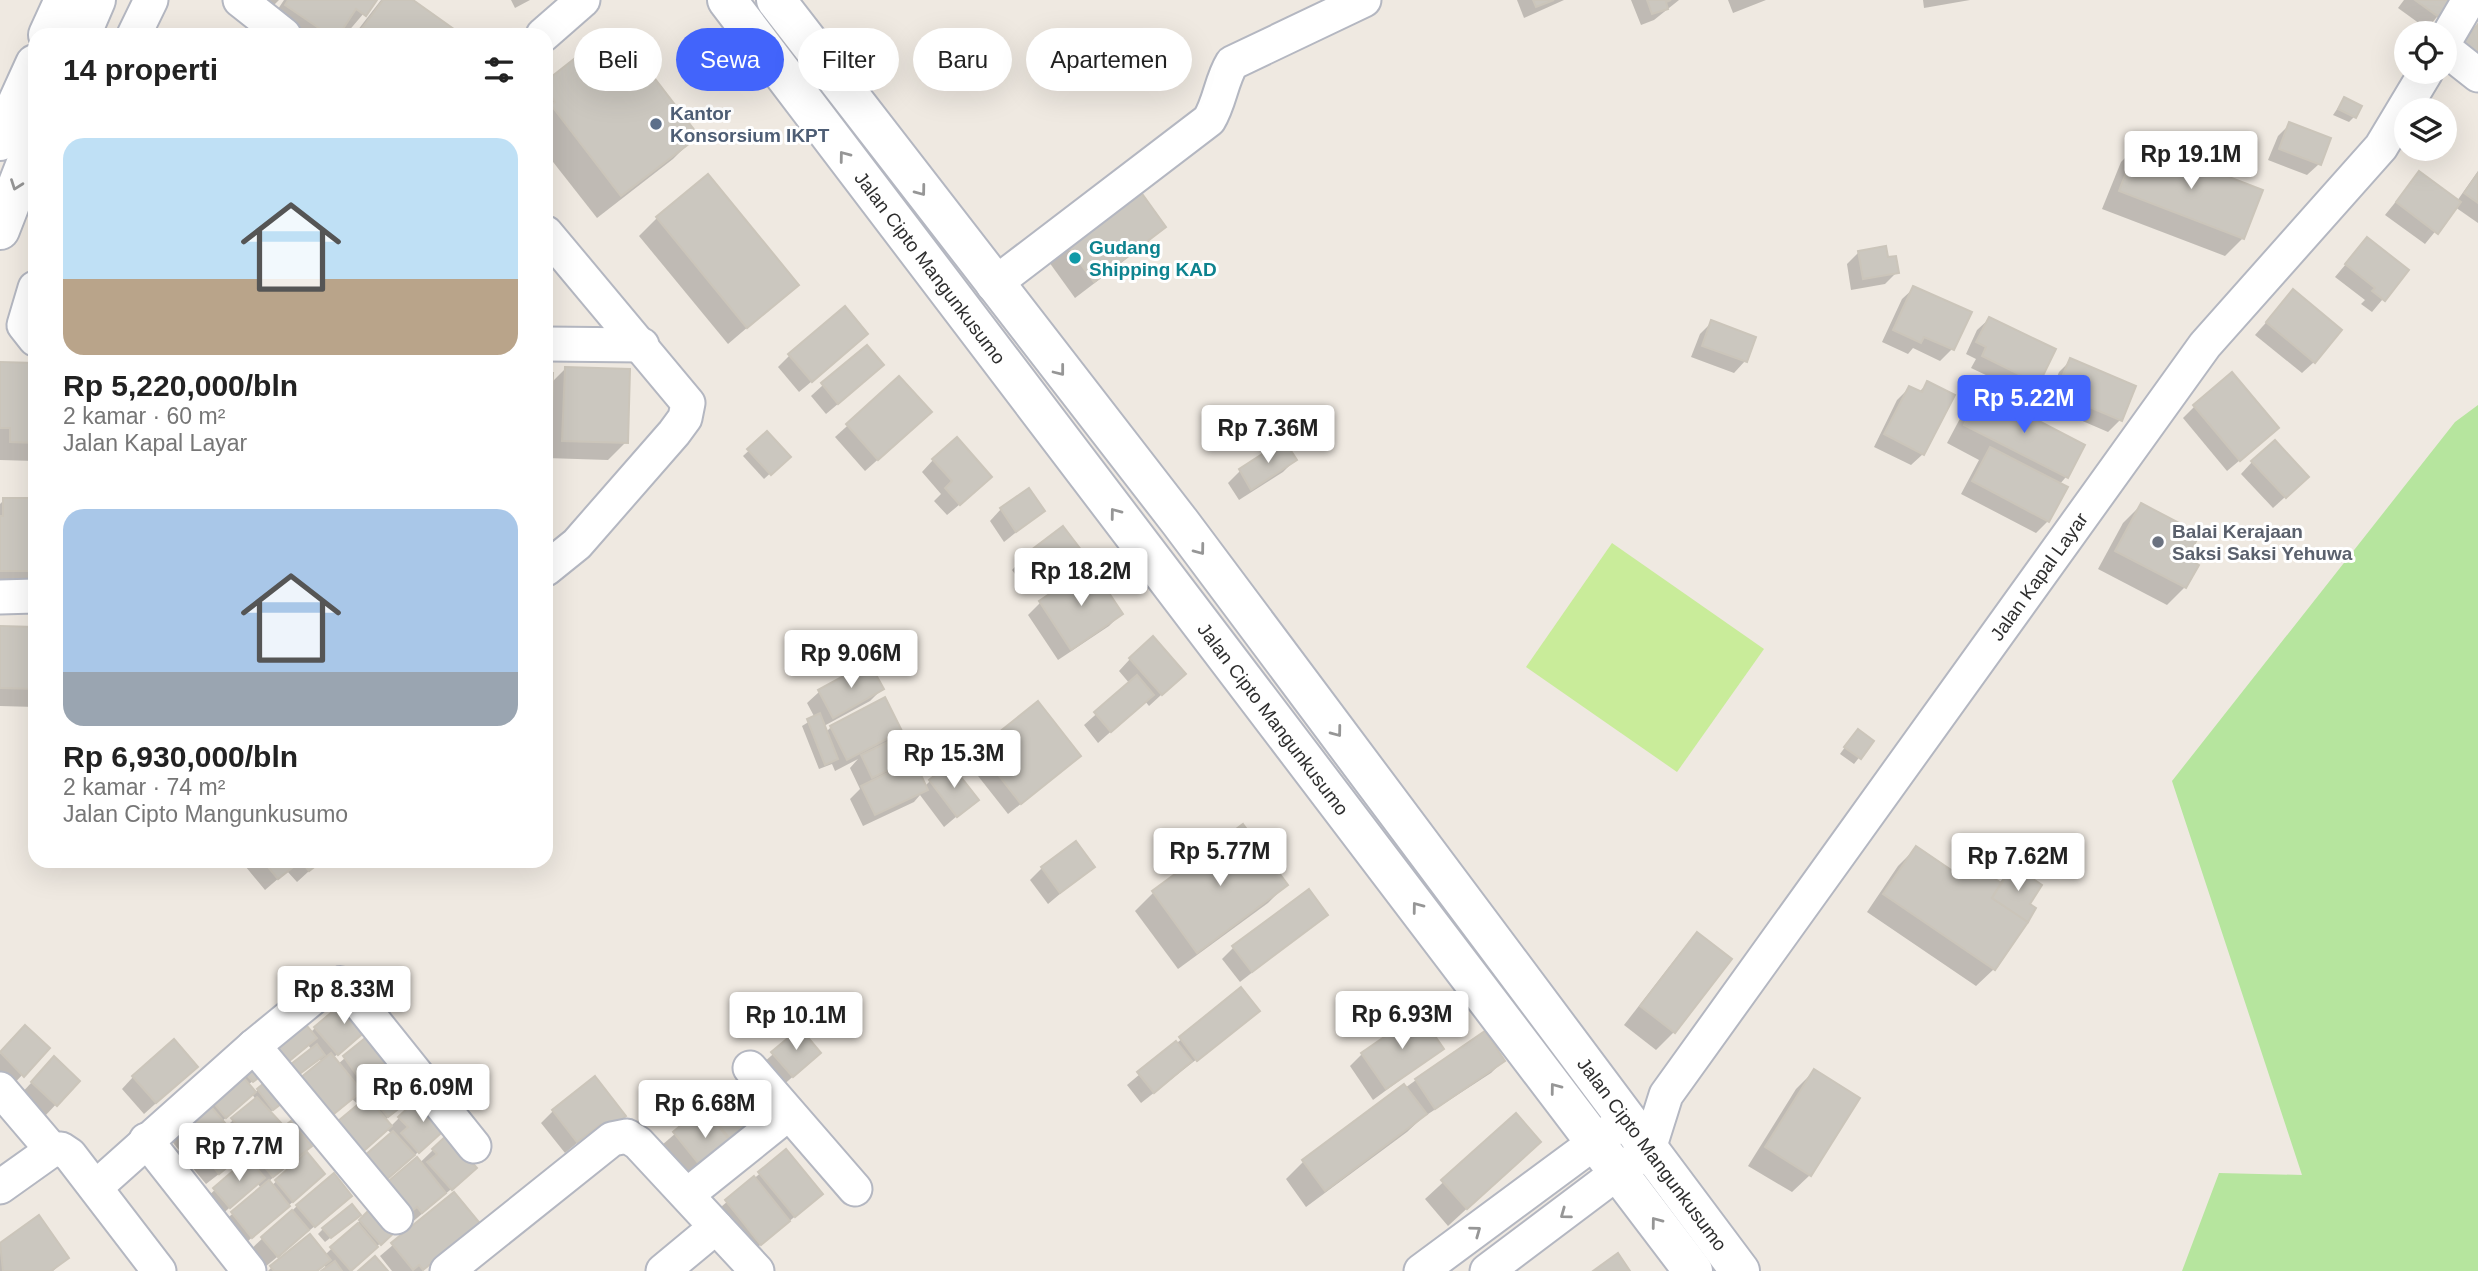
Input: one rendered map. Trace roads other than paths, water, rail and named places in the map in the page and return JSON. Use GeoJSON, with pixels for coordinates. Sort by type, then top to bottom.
{"type":"FeatureCollection","features":[{"type":"Feature","properties":{"kind":"street"},"geometry":{"type":"LineString","coordinates":[[137,28],[151,0]]}},
{"type":"Feature","properties":{"kind":"street"},"geometry":{"type":"LineString","coordinates":[[240,0],[275,28]]}},
{"type":"Feature","properties":{"kind":"street"},"geometry":{"type":"LineString","coordinates":[[551,28],[583,0]]}},
{"type":"Feature","properties":{"kind":"street","name":"Jalan Cipto Mangunkusumo"},"geometry":{"type":"LineString","coordinates":[[727,0],[1693,1271]]}},
{"type":"Feature","properties":{"kind":"street","name":"Jalan Cipto Mangunkusumo"},"geometry":{"type":"LineString","coordinates":[[776,0],[993,285],[1180,522],[1740,1271]]}},
{"type":"Feature","properties":{"kind":"street"},"geometry":{"type":"LineString","coordinates":[[993,285],[1209,120],[1215,110],[1225,74],[1232,63],[1315,11],[1364,0]]}},
{"type":"Feature","properties":{"kind":"street"},"geometry":{"type":"LineString","coordinates":[[2457,21],[2469,0]]}},
{"type":"Feature","properties":{"kind":"street"},"geometry":{"type":"LineString","coordinates":[[2457,58],[2478,75]]}},
{"type":"Feature","properties":{"kind":"street"},"geometry":{"type":"LineString","coordinates":[[0,141],[28,79]]}},
{"type":"Feature","properties":{"kind":"street","name":"Jalan Kapal Layar"},"geometry":{"type":"LineString","coordinates":[[1666,1095],[2205,345],[2381,147],[2419,84]]}},
{"type":"Feature","properties":{"kind":"street"},"geometry":{"type":"LineString","coordinates":[[0,230],[28,158]]}},
{"type":"Feature","properties":{"kind":"street"},"geometry":{"type":"LineString","coordinates":[[553,241],[688,403],[685,418],[577,544],[553,563]]}},
{"type":"Feature","properties":{"kind":"street"},"geometry":{"type":"LineString","coordinates":[[28,312],[24,325],[28,330]]}},
{"type":"Feature","properties":{"kind":"street"},"geometry":{"type":"LineString","coordinates":[[553,344],[642,345]]}},
{"type":"Feature","properties":{"kind":"street"},"geometry":{"type":"LineString","coordinates":[[0,597],[28,596]]}},
{"type":"Feature","properties":{"kind":"street"},"geometry":{"type":"LineString","coordinates":[[96,1187],[254,1046],[320,992],[340,984],[349,989],[474,1146]]}},
{"type":"Feature","properties":{"kind":"street"},"geometry":{"type":"LineString","coordinates":[[254,1046],[396,1217]]}},
{"type":"Feature","properties":{"kind":"street"},"geometry":{"type":"LineString","coordinates":[[750,1068],[855,1189]]}},
{"type":"Feature","properties":{"kind":"street"},"geometry":{"type":"LineString","coordinates":[[0,1089],[51,1150]]}},
{"type":"Feature","properties":{"kind":"street"},"geometry":{"type":"LineString","coordinates":[[1421,1271],[1626,1119],[1666,1095]]}},
{"type":"Feature","properties":{"kind":"street"},"geometry":{"type":"LineString","coordinates":[[1488,1271],[1620,1174],[1649,1149],[1666,1095]]}},
{"type":"Feature","properties":{"kind":"street"},"geometry":{"type":"LineString","coordinates":[[687,1195],[788,1114]]}},
{"type":"Feature","properties":{"kind":"street"},"geometry":{"type":"LineString","coordinates":[[447,1271],[612,1139],[626,1136],[638,1143],[757,1271]]}},
{"type":"Feature","properties":{"kind":"street"},"geometry":{"type":"LineString","coordinates":[[146,1140],[249,1271]]}},
{"type":"Feature","properties":{"kind":"street"},"geometry":{"type":"LineString","coordinates":[[0,1187],[51,1150],[61,1149],[70,1154],[159,1271]]}},
{"type":"Feature","properties":{"kind":"street"},"geometry":{"type":"LineString","coordinates":[[663,1271],[716,1227]]}},
{"type":"Feature","properties":{"kind":"place","name":"Kantor Konsorsium IKPT"},"geometry":{"type":"Point","coordinates":[656,124]}},
{"type":"Feature","properties":{"kind":"place","name":"Gudang Shipping KAD"},"geometry":{"type":"Point","coordinates":[1075,258]}},
{"type":"Feature","properties":{"kind":"place","name":"Balai Kerajaan Saksi Saksi Yehuwa"},"geometry":{"type":"Point","coordinates":[2158,542]}}]}
